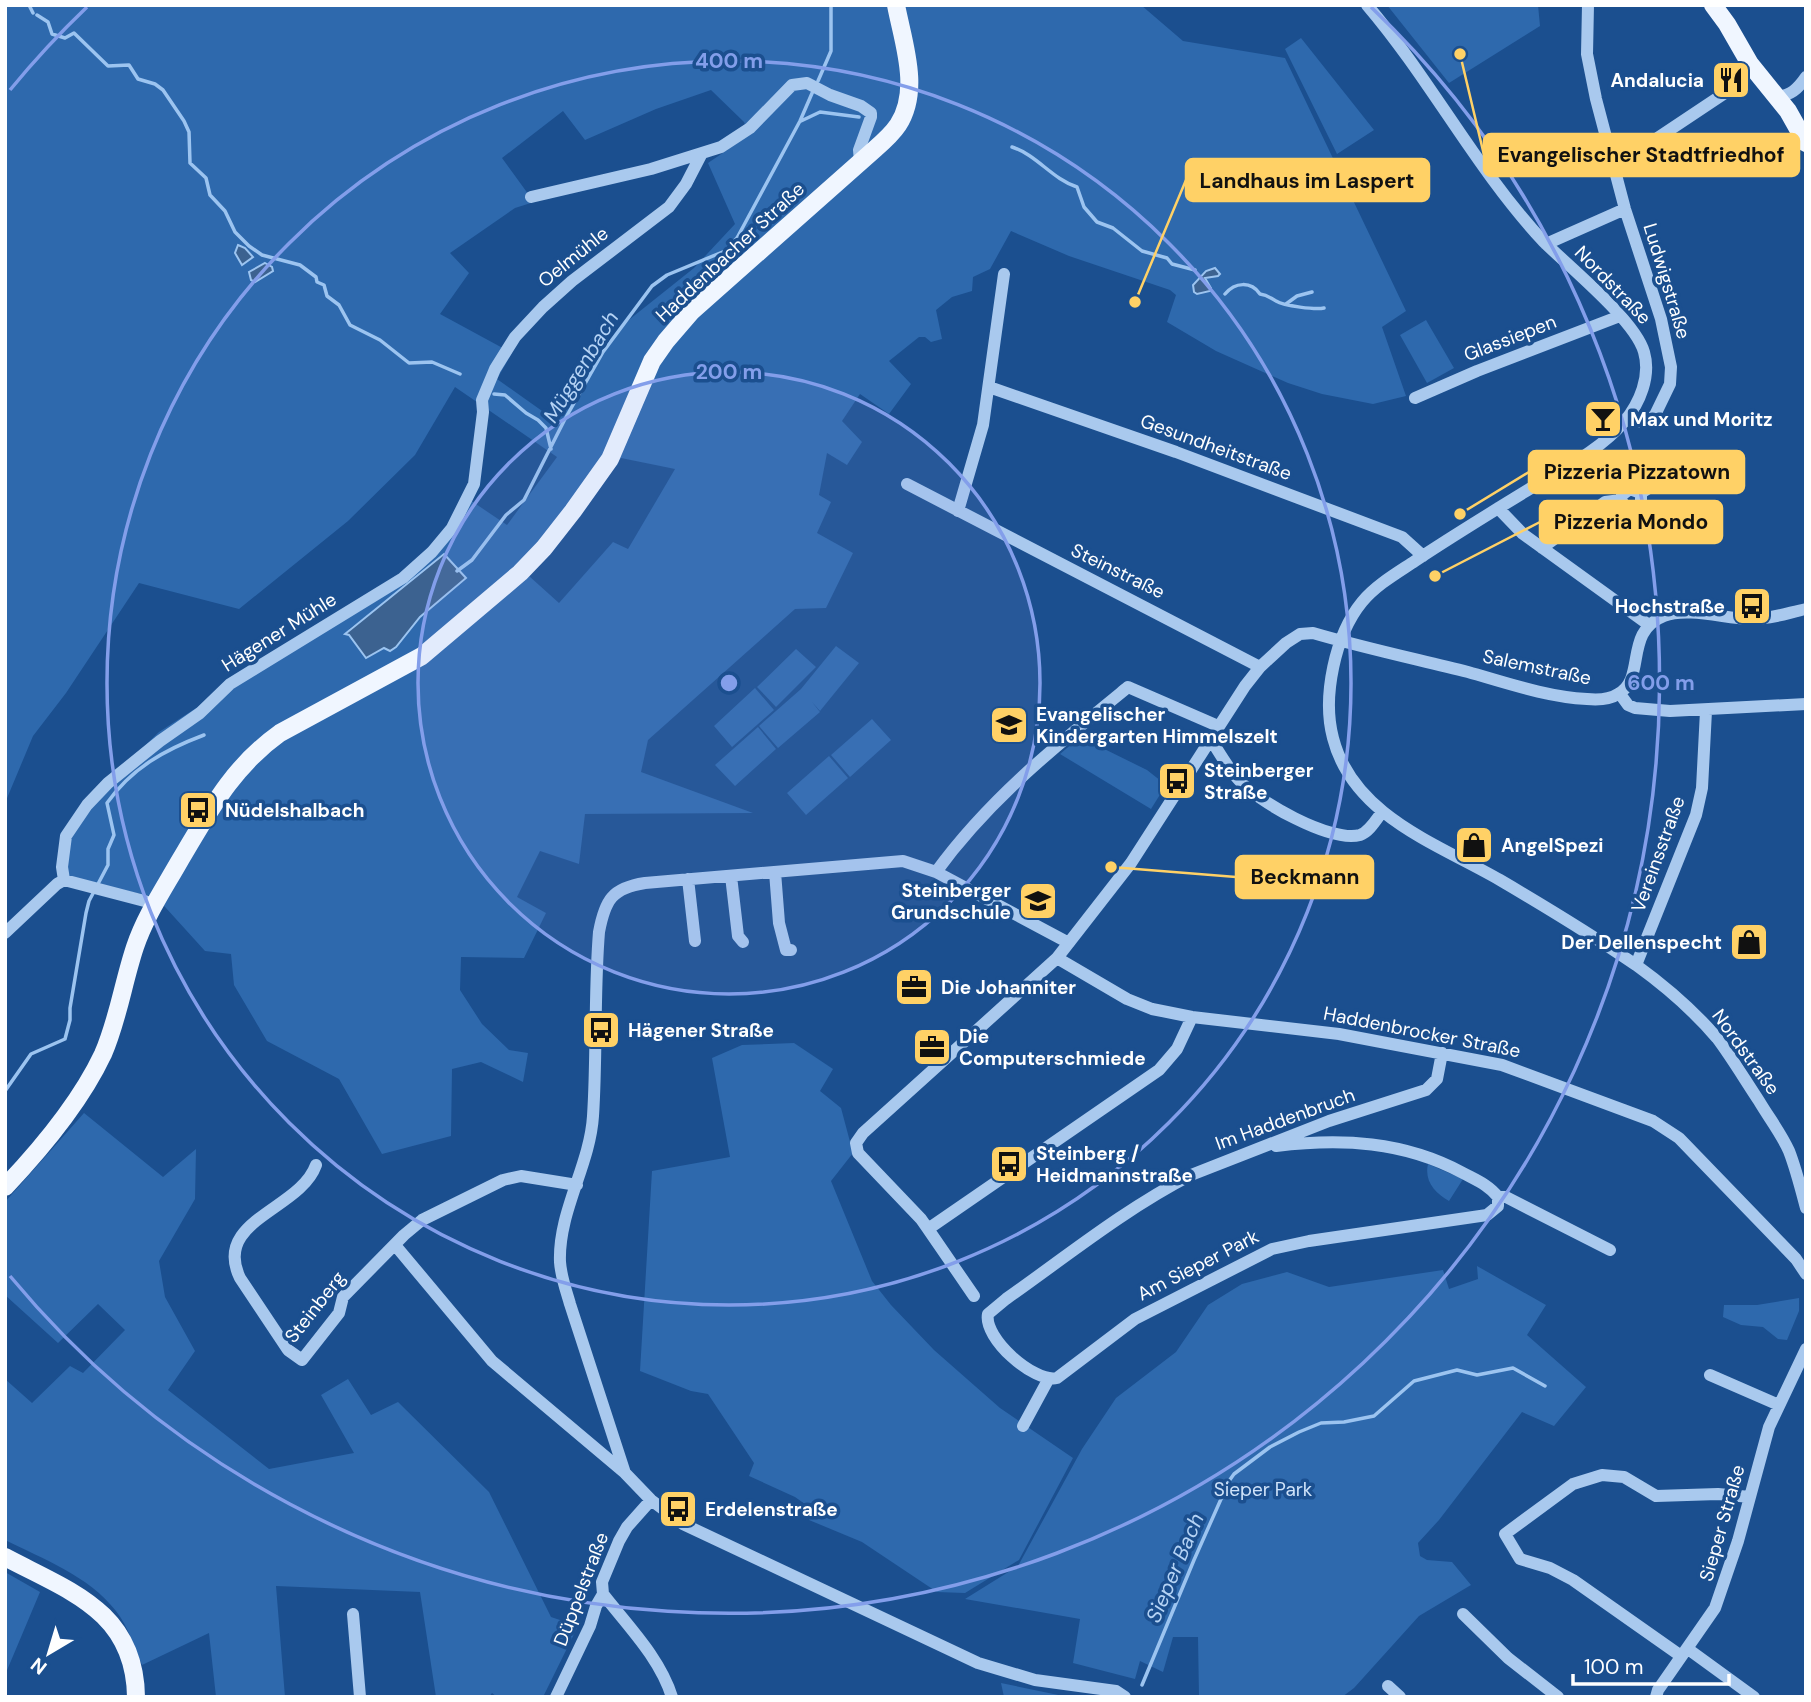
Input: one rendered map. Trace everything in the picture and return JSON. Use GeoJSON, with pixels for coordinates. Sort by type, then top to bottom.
{"type":"FeatureCollection","features":[{"type":"Feature","properties":{"kind":"main road","name":"Haddenbacher Straße"},"geometry":{"type":"LineString","coordinates":[[5,1187],[66,1113],[101,1058],[114,1026],[135,948],[156,904],[224,788],[259,749],[294,725],[422,656],[486,603],[544,548],[610,459],[647,370],[666,341],[691,313],[891,133],[903,116],[907,104],[908,74],[896,5]]}},
{"type":"Feature","properties":{"kind":"main road"},"geometry":{"type":"LineString","coordinates":[[1713,5],[1750,64],[1788,111],[1806,143]]}},
{"type":"Feature","properties":{"kind":"main road"},"geometry":{"type":"LineString","coordinates":[[5,1557],[79,1595],[109,1620],[121,1636],[130,1657],[136,1697]]}},
{"type":"Feature","properties":{"kind":"street","name":"Nordstraße"},"geometry":{"type":"LineString","coordinates":[[1367,5],[1424,78],[1517,212],[1639,338],[1646,363],[1644,386],[1628,417],[1616,430],[1585,455],[1423,556],[1364,599],[1339,640],[1331,691],[1332,738],[1347,771],[1382,812],[1407,830],[1500,880],[1636,965],[1692,1012],[1717,1039],[1778,1130],[1789,1153],[1806,1208]]}},
{"type":"Feature","properties":{"kind":"street","name":"Ludwigstraße"},"geometry":{"type":"LineString","coordinates":[[1588,5],[1587,54],[1625,209],[1661,319],[1671,367],[1670,384],[1655,415],[1642,422],[1628,417]]}},
{"type":"Feature","properties":{"kind":"street"},"geometry":{"type":"LineString","coordinates":[[1614,167],[1734,87],[1750,64]]}},
{"type":"Feature","properties":{"kind":"street"},"geometry":{"type":"LineString","coordinates":[[1776,97],[1789,96],[1806,77]]}},
{"type":"Feature","properties":{"kind":"street"},"geometry":{"type":"LineString","coordinates":[[531,197],[651,169],[721,147],[750,128],[792,85],[807,83],[871,113],[859,150],[860,162]]}},
{"type":"Feature","properties":{"kind":"street","name":"Oelmühle"},"geometry":{"type":"LineString","coordinates":[[482,400],[495,369],[516,337],[543,307],[572,281],[669,207],[686,184],[701,155]]}},
{"type":"Feature","properties":{"kind":"street","name":"Ludwigstraße"},"geometry":{"type":"LineString","coordinates":[[1546,244],[1625,209]]}},
{"type":"Feature","properties":{"kind":"street"},"geometry":{"type":"LineString","coordinates":[[958,511],[983,425],[1004,274]]}},
{"type":"Feature","properties":{"kind":"street","name":"Glassiepen"},"geometry":{"type":"LineString","coordinates":[[1415,398],[1620,316]]}},
{"type":"Feature","properties":{"kind":"street","name":"Gesundheitstraße"},"geometry":{"type":"LineString","coordinates":[[989,387],[1176,452],[1390,532],[1410,542],[1423,556]]}},
{"type":"Feature","properties":{"kind":"street","name":"Hägener Mühle"},"geometry":{"type":"LineString","coordinates":[[70,881],[62,867],[66,836],[87,805],[108,783],[200,713],[230,684],[403,578],[432,552],[452,528],[474,484],[483,412],[482,400]]}},
{"type":"Feature","properties":{"kind":"street"},"geometry":{"type":"LineString","coordinates":[[1542,548],[1605,502],[1621,500],[1627,490],[1634,489],[1641,493],[1684,466]]}},
{"type":"Feature","properties":{"kind":"street","name":"Steinstraße"},"geometry":{"type":"LineString","coordinates":[[907,484],[1260,667]]}},
{"type":"Feature","properties":{"kind":"street"},"geometry":{"type":"LineString","coordinates":[[1497,508],[1510,523],[1542,548],[1649,625]]}},
{"type":"Feature","properties":{"kind":"street"},"geometry":{"type":"LineString","coordinates":[[1806,609],[1767,618],[1749,619],[1673,614],[1664,616],[1649,625],[1639,641],[1631,678],[1620,694],[1628,705],[1635,708],[1706,711],[1806,704]]}},
{"type":"Feature","properties":{"kind":"street"},"geometry":{"type":"LineString","coordinates":[[974,1296],[921,1219],[858,1153],[857,1140],[1057,958],[1131,863],[1210,738],[1260,667],[1300,634],[1313,633],[1339,640]]}},
{"type":"Feature","properties":{"kind":"street","name":"Salemstraße"},"geometry":{"type":"LineString","coordinates":[[1339,640],[1568,697],[1600,700],[1620,694]]}},
{"type":"Feature","properties":{"kind":"street"},"geometry":{"type":"LineString","coordinates":[[936,872],[989,807],[1064,739],[1128,687],[1218,726]]}},
{"type":"Feature","properties":{"kind":"street","name":"Vereinsstraße"},"geometry":{"type":"LineString","coordinates":[[1636,965],[1696,815],[1702,788],[1706,711]]}},
{"type":"Feature","properties":{"kind":"street"},"geometry":{"type":"LineString","coordinates":[[1210,738],[1246,788],[1272,807],[1310,824],[1349,836],[1360,835],[1366,832],[1382,812]]}},
{"type":"Feature","properties":{"kind":"street"},"geometry":{"type":"LineString","coordinates":[[625,1473],[562,1276],[560,1261],[562,1234],[593,1118],[600,923],[613,895],[627,886],[688,879],[888,861],[917,864],[1069,943]]}},
{"type":"Feature","properties":{"kind":"street"},"geometry":{"type":"LineString","coordinates":[[775,872],[779,923],[786,950],[791,950]]}},
{"type":"Feature","properties":{"kind":"street"},"geometry":{"type":"LineString","coordinates":[[731,876],[738,936],[743,942]]}},
{"type":"Feature","properties":{"kind":"street"},"geometry":{"type":"LineString","coordinates":[[688,879],[695,941]]}},
{"type":"Feature","properties":{"kind":"street"},"geometry":{"type":"LineString","coordinates":[[5,933],[70,881],[156,904]]}},
{"type":"Feature","properties":{"kind":"street","name":"Haddenbrocker Straße"},"geometry":{"type":"LineString","coordinates":[[1057,958],[1134,1002],[1152,1009],[1192,1017],[1339,1034],[1502,1065],[1665,1127],[1679,1138],[1786,1248],[1806,1274]]}},
{"type":"Feature","properties":{"kind":"street"},"geometry":{"type":"LineString","coordinates":[[928,1229],[1158,1070],[1177,1049],[1192,1017]]}},
{"type":"Feature","properties":{"kind":"street","name":"Im Haddenbruch"},"geometry":{"type":"LineString","coordinates":[[1048,1380],[1033,1374],[1014,1359],[989,1327],[988,1314],[1151,1197],[1191,1175],[1329,1121],[1426,1090],[1437,1079],[1442,1053]]}},
{"type":"Feature","properties":{"kind":"street"},"geometry":{"type":"LineString","coordinates":[[1258,1148],[1339,1141],[1400,1149],[1430,1157],[1490,1187],[1498,1197],[1506,1197],[1610,1250]]}},
{"type":"Feature","properties":{"kind":"street","name":"Steinberg"},"geometry":{"type":"LineString","coordinates":[[316,1165],[313,1174],[297,1190],[243,1233],[234,1251],[235,1267],[240,1278],[288,1350],[302,1360],[339,1313],[343,1297],[422,1220],[503,1180],[521,1175],[577,1185]]}},
{"type":"Feature","properties":{"kind":"street","name":"Am Sieper Park"},"geometry":{"type":"LineString","coordinates":[[1048,1380],[1064,1375],[1135,1319],[1255,1256],[1288,1245],[1487,1215],[1498,1206],[1498,1197]]}},
{"type":"Feature","properties":{"kind":"street"},"geometry":{"type":"LineString","coordinates":[[396,1245],[492,1361],[625,1473],[650,1500],[694,1530],[978,1663],[1035,1680],[1116,1691],[1125,1697]]}},
{"type":"Feature","properties":{"kind":"street","name":"Sieper Straße"},"geometry":{"type":"LineString","coordinates":[[1656,1697],[1716,1608],[1738,1541],[1769,1427],[1806,1349]]}},
{"type":"Feature","properties":{"kind":"street"},"geometry":{"type":"LineString","coordinates":[[1710,1375],[1779,1405]]}},
{"type":"Feature","properties":{"kind":"street"},"geometry":{"type":"LineString","coordinates":[[1023,1426],[1048,1380]]}},
{"type":"Feature","properties":{"kind":"street"},"geometry":{"type":"LineString","coordinates":[[1750,1497],[1718,1494],[1656,1496],[1624,1477],[1602,1475],[1573,1484],[1505,1534],[1516,1556],[1550,1568],[1573,1580],[1754,1697]]}},
{"type":"Feature","properties":{"kind":"street","name":"Düppelstraße"},"geometry":{"type":"LineString","coordinates":[[556,1697],[579,1653],[596,1605],[603,1594],[603,1582],[619,1541],[650,1500]]}},
{"type":"Feature","properties":{"kind":"street"},"geometry":{"type":"LineString","coordinates":[[603,1594],[655,1661],[672,1697]]}},
{"type":"Feature","properties":{"kind":"street"},"geometry":{"type":"LineString","coordinates":[[353,1614],[360,1697]]}},
{"type":"Feature","properties":{"kind":"street"},"geometry":{"type":"LineString","coordinates":[[1463,1614],[1508,1658],[1558,1697]]}},
{"type":"Feature","properties":{"kind":"street"},"geometry":{"type":"LineString","coordinates":[[1388,1685],[1400,1697]]}},
{"type":"Feature","properties":{"kind":"green space"},"geometry":{"type":"Polygon","coordinates":[[[5,5],[1141,5],[1183,41],[1285,58],[1406,311],[1382,327],[1406,396],[1373,404],[1322,394],[1288,383],[1216,351],[1167,322],[1176,295],[1170,290],[1069,256],[1011,231],[990,269],[973,277],[972,291],[952,297],[936,310],[942,339],[931,342],[925,337],[919,337],[889,361],[911,384],[889,414],[860,394],[842,421],[862,442],[847,465],[827,453],[819,495],[831,502],[817,533],[853,553],[826,608],[795,609],[648,740],[641,772],[753,813],[585,814],[579,864],[540,851],[517,897],[546,913],[524,958],[461,957],[460,990],[482,1024],[509,1050],[528,1053],[523,1082],[481,1062],[452,1069],[451,1136],[382,1154],[339,1079],[267,1041],[234,985],[231,954],[205,951],[156,897],[65,878],[70,836],[100,789],[159,732],[408,571],[470,500],[507,525],[557,457],[455,387],[415,455],[348,521],[239,609],[139,583],[66,693],[33,736],[5,803],[5,5]],[[711,90],[656,109],[585,140],[563,111],[502,158],[534,202],[515,208],[450,253],[469,273],[440,314],[512,353],[497,379],[552,418],[574,375],[604,349],[630,319],[694,268],[735,224],[708,163],[749,135],[744,122],[711,90]],[[621,458],[595,495],[529,576],[559,603],[613,542],[628,549],[675,469],[621,458]],[[465,579],[409,585],[349,629],[349,634],[366,657],[384,648],[396,647],[420,617],[465,579]]]}},
{"type":"Feature","properties":{"kind":"green space"},"geometry":{"type":"Polygon","coordinates":[[[1387,5],[1538,5],[1540,26],[1449,83],[1387,5]]]}},
{"type":"Feature","properties":{"kind":"green space"},"geometry":{"type":"Polygon","coordinates":[[[1301,38],[1374,130],[1337,154],[1285,49],[1301,38]]]}},
{"type":"Feature","properties":{"kind":"green space"},"geometry":{"type":"Polygon","coordinates":[[[1426,320],[1454,368],[1427,383],[1400,335],[1426,320]]]}},
{"type":"Feature","properties":{"kind":"green space"},"geometry":{"type":"Polygon","coordinates":[[[836,646],[859,663],[820,711],[812,702],[820,712],[778,748],[759,726],[801,689],[836,646]]]}},
{"type":"Feature","properties":{"kind":"green space"},"geometry":{"type":"Polygon","coordinates":[[[796,649],[816,667],[776,707],[757,687],[796,649]]]}},
{"type":"Feature","properties":{"kind":"green space"},"geometry":{"type":"Polygon","coordinates":[[[755,688],[774,710],[732,747],[714,726],[755,688]]]}},
{"type":"Feature","properties":{"kind":"green space"},"geometry":{"type":"Polygon","coordinates":[[[872,719],[891,740],[850,777],[831,755],[872,719]]]}},
{"type":"Feature","properties":{"kind":"green space"},"geometry":{"type":"Polygon","coordinates":[[[758,727],[776,749],[735,786],[715,765],[758,727]]]}},
{"type":"Feature","properties":{"kind":"green space"},"geometry":{"type":"Polygon","coordinates":[[[1080,737],[1147,770],[1166,785],[1151,809],[1060,754],[1080,737]]]}},
{"type":"Feature","properties":{"kind":"green space"},"geometry":{"type":"Polygon","coordinates":[[[829,756],[848,778],[806,815],[787,793],[829,756]]]}},
{"type":"Feature","properties":{"kind":"green space"},"geometry":{"type":"Polygon","coordinates":[[[794,1043],[833,1069],[820,1091],[841,1108],[853,1153],[831,1181],[872,1281],[934,1350],[1000,1408],[1073,1458],[1019,1560],[965,1593],[937,1592],[862,1542],[809,1520],[812,1509],[795,1497],[749,1476],[754,1463],[708,1394],[691,1391],[640,1371],[652,1171],[730,1157],[712,1058],[742,1045],[794,1043]]]}},
{"type":"Feature","properties":{"kind":"green space"},"geometry":{"type":"Polygon","coordinates":[[[84,1113],[163,1177],[196,1149],[195,1199],[159,1261],[165,1297],[195,1351],[168,1390],[269,1469],[354,1453],[321,1395],[348,1379],[371,1415],[398,1402],[489,1492],[551,1617],[578,1626],[543,1697],[497,1697],[492,1693],[489,1697],[436,1697],[420,1592],[276,1586],[285,1697],[216,1697],[209,1633],[142,1665],[124,1623],[93,1588],[65,1570],[5,1540],[5,1379],[32,1403],[70,1366],[83,1373],[125,1330],[98,1304],[58,1343],[5,1295],[5,1202],[84,1113]]]}},
{"type":"Feature","properties":{"kind":"green space"},"geometry":{"type":"Polygon","coordinates":[[[1428,1164],[1463,1179],[1449,1201],[1439,1194],[1429,1181],[1428,1164]]]}},
{"type":"Feature","properties":{"kind":"green space","name":"Sieper Park"},"geometry":{"type":"Polygon","coordinates":[[[1477,1266],[1546,1305],[1527,1335],[1586,1387],[1554,1426],[1522,1412],[1439,1520],[1418,1543],[1420,1556],[1427,1560],[1452,1562],[1471,1585],[1419,1616],[1354,1688],[1342,1697],[1199,1697],[1198,1637],[1173,1637],[1163,1672],[1140,1661],[1135,1679],[1073,1663],[1080,1619],[965,1599],[1018,1566],[1082,1449],[1116,1398],[1176,1352],[1208,1305],[1242,1284],[1287,1272],[1329,1287],[1443,1270],[1449,1289],[1478,1279],[1477,1266]]]}},
{"type":"Feature","properties":{"kind":"green space"},"geometry":{"type":"Polygon","coordinates":[[[1799,1298],[1799,1311],[1787,1340],[1778,1339],[1763,1327],[1741,1325],[1723,1317],[1724,1305],[1757,1305],[1799,1298]]]}},
{"type":"Feature","properties":{"kind":"green space"},"geometry":{"type":"Polygon","coordinates":[[[5,1572],[40,1592],[5,1675],[5,1572]]]}},
{"type":"Feature","properties":{"kind":"green space"},"geometry":{"type":"Polygon","coordinates":[[[1001,1683],[1068,1697],[1004,1697],[1001,1683]]]}},
{"type":"Feature","properties":{"kind":"shaded area"},"geometry":{"type":"Polygon","coordinates":[[[238,245],[253,257],[242,265],[235,253],[238,245]]]}},
{"type":"Feature","properties":{"kind":"shaded area"},"geometry":{"type":"Polygon","coordinates":[[[265,263],[272,267],[273,271],[255,282],[251,280],[249,272],[265,263]]]}},
{"type":"Feature","properties":{"kind":"shaded area"},"geometry":{"type":"Polygon","coordinates":[[[1215,268],[1220,274],[1218,276],[1205,278],[1210,291],[1197,294],[1194,292],[1193,285],[1206,271],[1215,268]]]}},
{"type":"Feature","properties":{"kind":"shaded area"},"geometry":{"type":"Polygon","coordinates":[[[444,554],[466,578],[420,617],[396,647],[390,651],[384,648],[366,658],[349,635],[345,634],[444,554]]]}},
{"type":"Feature","properties":{"kind":"waterway"},"geometry":{"type":"LineString","coordinates":[[29,5],[33,13]]}},
{"type":"Feature","properties":{"kind":"waterway","name":"Müggenbach"},"geometry":{"type":"LineString","coordinates":[[818,81],[831,51],[831,5]]}},
{"type":"Feature","properties":{"kind":"waterway"},"geometry":{"type":"LineString","coordinates":[[37,15],[48,22],[52,34],[65,38],[74,33],[108,66],[129,65],[138,79],[155,84],[163,90],[189,132],[190,163],[206,178],[210,195],[225,211],[235,232],[249,246],[262,255],[300,265],[316,277],[317,282],[324,285],[327,296],[339,305],[350,325],[380,340],[409,363],[432,362],[460,374]]}},
{"type":"Feature","properties":{"kind":"waterway","name":"Müggenbach"},"geometry":{"type":"LineString","coordinates":[[457,571],[472,560],[506,515],[524,500],[603,352],[652,286],[667,275],[725,251],[737,238],[800,121],[813,91]]}},
{"type":"Feature","properties":{"kind":"waterway","name":"Glassiepen"},"geometry":{"type":"LineString","coordinates":[[801,121],[820,112],[859,117]]}},
{"type":"Feature","properties":{"kind":"waterway","name":"Glassiepen"},"geometry":{"type":"LineString","coordinates":[[1012,147],[1077,187],[1084,207],[1097,222],[1113,228],[1142,251],[1167,258],[1172,264],[1195,270]]}},
{"type":"Feature","properties":{"kind":"waterway","name":"Glassiepen"},"geometry":{"type":"LineString","coordinates":[[1225,294],[1238,285],[1248,285],[1280,303],[1324,308]]}},
{"type":"Feature","properties":{"kind":"waterway","name":"Glassiepen"},"geometry":{"type":"LineString","coordinates":[[1286,304],[1297,296],[1312,292]]}},
{"type":"Feature","properties":{"kind":"waterway"},"geometry":{"type":"LineString","coordinates":[[494,394],[505,395],[538,420],[546,428],[551,449]]}},
{"type":"Feature","properties":{"kind":"waterway","name":"Müggenbach"},"geometry":{"type":"LineString","coordinates":[[5,1091],[31,1054],[65,1039],[86,913],[89,901],[108,865],[108,849],[114,835],[107,803],[138,770],[175,747],[204,735]]}},
{"type":"Feature","properties":{"kind":"waterway","name":"Sieper Bach"},"geometry":{"type":"LineString","coordinates":[[1142,1685],[1229,1481],[1234,1474],[1270,1447],[1321,1423],[1374,1416],[1414,1381],[1457,1370],[1477,1375],[1513,1368],[1545,1386]]}},
{"type":"Feature","properties":{"kind":"place","name":"Evangelischer Stadtfriedhof"},"geometry":{"type":"Point","coordinates":[1460,54]}},
{"type":"Feature","properties":{"kind":"place","name":"Andalucia"},"geometry":{"type":"Point","coordinates":[1731,80]}},
{"type":"Feature","properties":{"kind":"place","name":"Landhaus im Laspert"},"geometry":{"type":"Point","coordinates":[1135,302]}},
{"type":"Feature","properties":{"kind":"place","name":"Max und Moritz"},"geometry":{"type":"Point","coordinates":[1603,419]}},
{"type":"Feature","properties":{"kind":"place","name":"Pizzeria Pizzatown"},"geometry":{"type":"Point","coordinates":[1460,514]}},
{"type":"Feature","properties":{"kind":"place","name":"Pizzeria Mondo"},"geometry":{"type":"Point","coordinates":[1435,576]}},
{"type":"Feature","properties":{"kind":"place","name":"Hochstraße"},"geometry":{"type":"Point","coordinates":[1752,606]}},
{"type":"Feature","properties":{"kind":"place","name":"Evangelischer Kindergarten Himmelszelt"},"geometry":{"type":"Point","coordinates":[1009,725]}},
{"type":"Feature","properties":{"kind":"place","name":"Steinberger Straße"},"geometry":{"type":"Point","coordinates":[1177,781]}},
{"type":"Feature","properties":{"kind":"place","name":"Nüdelshalbach"},"geometry":{"type":"Point","coordinates":[198,810]}},
{"type":"Feature","properties":{"kind":"place","name":"AngelSpezi"},"geometry":{"type":"Point","coordinates":[1474,845]}},
{"type":"Feature","properties":{"kind":"place","name":"Beckmann"},"geometry":{"type":"Point","coordinates":[1111,867]}},
{"type":"Feature","properties":{"kind":"place","name":"Steinberger Grundschule"},"geometry":{"type":"Point","coordinates":[1038,901]}},
{"type":"Feature","properties":{"kind":"place","name":"Der Dellenspecht"},"geometry":{"type":"Point","coordinates":[1749,942]}},
{"type":"Feature","properties":{"kind":"place","name":"Die Johanniter"},"geometry":{"type":"Point","coordinates":[914,987]}},
{"type":"Feature","properties":{"kind":"place","name":"Hägener Straße"},"geometry":{"type":"Point","coordinates":[601,1030]}},
{"type":"Feature","properties":{"kind":"place","name":"Die Computerschmiede"},"geometry":{"type":"Point","coordinates":[932,1047]}},
{"type":"Feature","properties":{"kind":"place","name":"Steinberg / Heidmannstraße"},"geometry":{"type":"Point","coordinates":[1009,1164]}},
{"type":"Feature","properties":{"kind":"place","name":"Erdelenstraße"},"geometry":{"type":"Point","coordinates":[678,1509]}}]}
